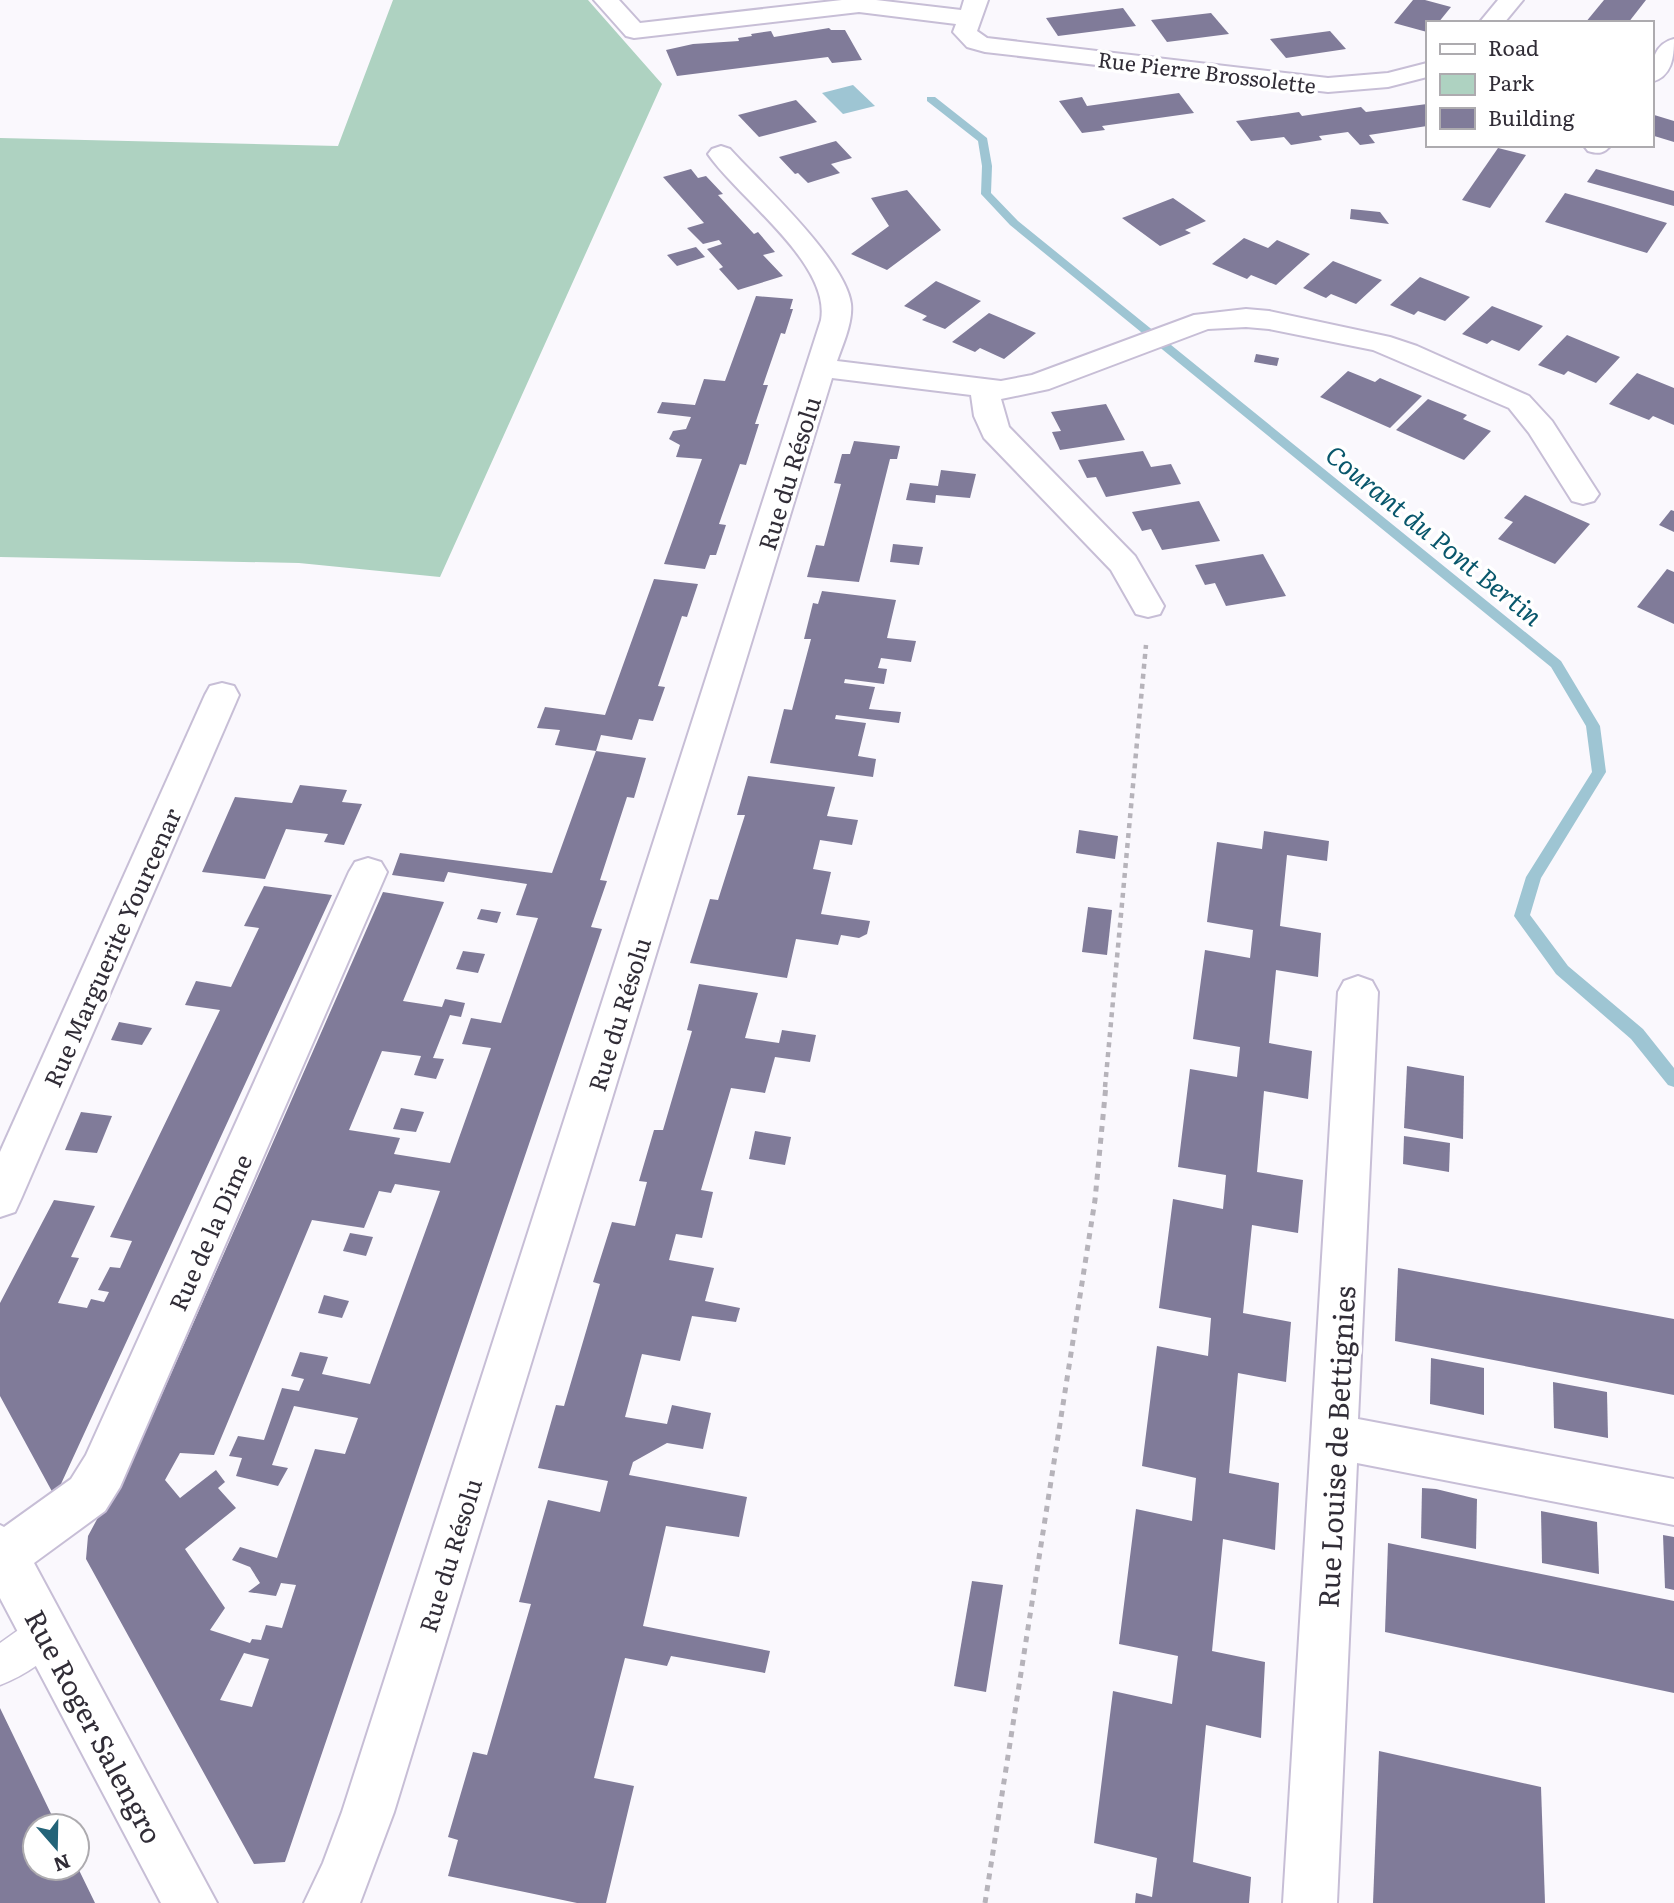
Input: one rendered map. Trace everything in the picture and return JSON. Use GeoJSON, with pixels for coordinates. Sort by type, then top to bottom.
{"type":"FeatureCollection","features":[{"type":"Feature","properties":{"kind":"street"},"geometry":{"type":"LineString","coordinates":[[606,0],[634,31],[859,5],[972,9]]}},
{"type":"Feature","properties":{"kind":"street"},"geometry":{"type":"LineString","coordinates":[[1492,21],[1511,0]]}},
{"type":"Feature","properties":{"kind":"street","name":"Rue Pierre Brossolette"},"geometry":{"type":"LineString","coordinates":[[972,9],[965,32],[968,37],[985,45],[1328,85],[1378,82],[1426,70]]}},
{"type":"Feature","properties":{"kind":"street"},"geometry":{"type":"LineString","coordinates":[[1657,86],[1674,46]]}},
{"type":"Feature","properties":{"kind":"street","name":"Rue du Résolu"},"geometry":{"type":"LineString","coordinates":[[331,1903],[345,1877],[368,1812],[821,368],[837,305],[831,285],[818,263],[721,154]]}},
{"type":"Feature","properties":{"kind":"street"},"geometry":{"type":"LineString","coordinates":[[821,368],[985,389],[1020,387],[1039,383],[1185,327],[1224,318],[1269,320],[1380,343],[1419,357],[1519,402],[1541,428],[1583,494]]}},
{"type":"Feature","properties":{"kind":"street"},"geometry":{"type":"LineString","coordinates":[[985,389],[989,416],[995,431],[1124,564],[1148,606]]}},
{"type":"Feature","properties":{"kind":"street","name":"Rue Marguerite Yourcenar"},"geometry":{"type":"LineString","coordinates":[[0,1199],[222,695]]}},
{"type":"Feature","properties":{"kind":"street","name":"Rue de la Dime"},"geometry":{"type":"LineString","coordinates":[[2,1552],[88,1495],[103,1471],[368,872]]}},
{"type":"Feature","properties":{"kind":"street","name":"Rue Louise de Bettignies"},"geometry":{"type":"LineString","coordinates":[[1310,1903],[1337,1437],[1358,992]]}},
{"type":"Feature","properties":{"kind":"street"},"geometry":{"type":"LineString","coordinates":[[1337,1437],[1674,1502]]}},
{"type":"Feature","properties":{"kind":"street","name":"Rue Roger Salengro"},"geometry":{"type":"LineString","coordinates":[[2,1552],[190,1903]]}},
{"type":"Feature","properties":{"kind":"lane"},"geometry":{"type":"LineString","coordinates":[[0,1666],[45,1635]]}},
{"type":"Feature","properties":{"kind":"path"},"geometry":{"type":"LineString","coordinates":[[985,1903],[1095,1200],[1141,719],[1148,606]]}},
{"type":"Feature","properties":{"kind":"green space"},"geometry":{"type":"Polygon","coordinates":[[[393,0],[588,0],[662,84],[440,577],[299,563],[0,557],[0,138],[338,146],[393,0]]]}},
{"type":"Feature","properties":{"kind":"water"},"geometry":{"type":"Polygon","coordinates":[[[853,85],[875,106],[843,114],[822,93],[853,85]]]}},
{"type":"Feature","properties":{"kind":"building"},"geometry":{"type":"Polygon","coordinates":[[[1413,0],[1425,0],[1451,7],[1440,21],[1426,21],[1426,32],[1394,23],[1413,0]]]}},
{"type":"Feature","properties":{"kind":"building"},"geometry":{"type":"Polygon","coordinates":[[[1604,0],[1646,0],[1630,21],[1587,21],[1604,0]]]}},
{"type":"Feature","properties":{"kind":"building"},"geometry":{"type":"Polygon","coordinates":[[[1123,8],[1136,26],[1058,36],[1046,18],[1123,8]]]}},
{"type":"Feature","properties":{"kind":"building"},"geometry":{"type":"Polygon","coordinates":[[[1211,13],[1229,34],[1167,42],[1151,20],[1211,13]]]}},
{"type":"Feature","properties":{"kind":"building"},"geometry":{"type":"Polygon","coordinates":[[[829,28],[845,30],[862,60],[832,63],[828,57],[677,76],[666,50],[693,44],[739,41],[738,38],[771,31],[774,37],[829,28]]]}},
{"type":"Feature","properties":{"kind":"building"},"geometry":{"type":"Polygon","coordinates":[[[1330,31],[1346,49],[1286,58],[1270,39],[1330,31]]]}},
{"type":"Feature","properties":{"kind":"building"},"geometry":{"type":"Polygon","coordinates":[[[1179,93],[1194,113],[1102,126],[1105,130],[1082,133],[1059,101],[1082,97],[1087,106],[1179,93]]]}},
{"type":"Feature","properties":{"kind":"building"},"geometry":{"type":"Polygon","coordinates":[[[796,100],[817,122],[759,137],[738,115],[796,100]]]}},
{"type":"Feature","properties":{"kind":"building"},"geometry":{"type":"Polygon","coordinates":[[[1426,104],[1426,126],[1369,135],[1375,143],[1360,145],[1348,132],[1319,136],[1322,140],[1291,145],[1284,137],[1251,141],[1236,121],[1299,112],[1302,116],[1361,107],[1366,112],[1426,104]]]}},
{"type":"Feature","properties":{"kind":"building"},"geometry":{"type":"Polygon","coordinates":[[[1653,115],[1674,121],[1674,142],[1653,136],[1653,115]]]}},
{"type":"Feature","properties":{"kind":"building"},"geometry":{"type":"Polygon","coordinates":[[[836,141],[852,158],[831,164],[840,173],[808,183],[779,157],[836,141]]]}},
{"type":"Feature","properties":{"kind":"building"},"geometry":{"type":"Polygon","coordinates":[[[1498,148],[1526,155],[1490,208],[1462,200],[1498,148]]]}},
{"type":"Feature","properties":{"kind":"building"},"geometry":{"type":"Polygon","coordinates":[[[691,169],[698,178],[706,176],[723,194],[718,195],[754,234],[758,232],[775,252],[763,255],[783,276],[738,290],[719,269],[723,267],[707,249],[722,244],[719,240],[703,244],[687,228],[704,223],[663,177],[691,169]]]}},
{"type":"Feature","properties":{"kind":"building"},"geometry":{"type":"Polygon","coordinates":[[[1596,169],[1674,191],[1674,206],[1587,182],[1596,169]]]}},
{"type":"Feature","properties":{"kind":"building"},"geometry":{"type":"Polygon","coordinates":[[[907,190],[941,230],[887,270],[851,254],[889,226],[871,198],[907,190]]]}},
{"type":"Feature","properties":{"kind":"building"},"geometry":{"type":"Polygon","coordinates":[[[1565,193],[1667,223],[1647,253],[1545,222],[1565,193]]]}},
{"type":"Feature","properties":{"kind":"building"},"geometry":{"type":"Polygon","coordinates":[[[1173,198],[1206,221],[1185,230],[1191,233],[1160,246],[1122,218],[1173,198]]]}},
{"type":"Feature","properties":{"kind":"building"},"geometry":{"type":"Polygon","coordinates":[[[1351,209],[1380,212],[1389,224],[1350,219],[1351,209]]]}},
{"type":"Feature","properties":{"kind":"building"},"geometry":{"type":"Polygon","coordinates":[[[1244,238],[1268,248],[1277,240],[1310,254],[1276,285],[1251,275],[1247,279],[1212,264],[1244,238]]]}},
{"type":"Feature","properties":{"kind":"building"},"geometry":{"type":"Polygon","coordinates":[[[696,247],[705,257],[677,266],[667,255],[696,247]]]}},
{"type":"Feature","properties":{"kind":"building"},"geometry":{"type":"Polygon","coordinates":[[[1333,261],[1382,280],[1356,304],[1331,294],[1326,298],[1303,288],[1333,261]]]}},
{"type":"Feature","properties":{"kind":"building"},"geometry":{"type":"Polygon","coordinates":[[[1420,277],[1470,297],[1445,321],[1418,311],[1414,315],[1390,305],[1420,277]]]}},
{"type":"Feature","properties":{"kind":"building"},"geometry":{"type":"Polygon","coordinates":[[[936,281],[981,301],[945,329],[922,320],[927,316],[904,306],[936,281]]]}},
{"type":"Feature","properties":{"kind":"building"},"geometry":{"type":"Polygon","coordinates":[[[756,296],[793,299],[790,309],[793,309],[785,334],[781,333],[763,385],[768,385],[755,424],[759,424],[746,465],[740,464],[719,524],[726,525],[716,555],[710,555],[705,569],[664,564],[702,459],[676,457],[680,445],[669,439],[673,431],[686,429],[691,417],[657,413],[662,402],[695,405],[704,379],[725,381],[756,296]]]}},
{"type":"Feature","properties":{"kind":"building"},"geometry":{"type":"Polygon","coordinates":[[[1492,306],[1543,326],[1519,351],[1492,340],[1487,344],[1462,334],[1492,306]]]}},
{"type":"Feature","properties":{"kind":"building"},"geometry":{"type":"Polygon","coordinates":[[[989,313],[1036,333],[1004,359],[980,348],[975,352],[952,342],[989,313]]]}},
{"type":"Feature","properties":{"kind":"building"},"geometry":{"type":"Polygon","coordinates":[[[1567,335],[1620,357],[1596,383],[1568,371],[1564,375],[1538,365],[1567,335]]]}},
{"type":"Feature","properties":{"kind":"building"},"geometry":{"type":"Polygon","coordinates":[[[1256,354],[1279,358],[1277,366],[1254,362],[1256,354]]]}},
{"type":"Feature","properties":{"kind":"building"},"geometry":{"type":"Polygon","coordinates":[[[1348,371],[1375,382],[1380,378],[1422,396],[1390,428],[1320,397],[1348,371]]]}},
{"type":"Feature","properties":{"kind":"building"},"geometry":{"type":"Polygon","coordinates":[[[1637,373],[1674,388],[1674,425],[1653,416],[1649,420],[1609,404],[1637,373]]]}},
{"type":"Feature","properties":{"kind":"building"},"geometry":{"type":"Polygon","coordinates":[[[1428,399],[1467,415],[1463,419],[1491,431],[1464,460],[1396,430],[1428,399]]]}},
{"type":"Feature","properties":{"kind":"building"},"geometry":{"type":"Polygon","coordinates":[[[1106,404],[1125,440],[1060,450],[1052,432],[1061,431],[1051,412],[1106,404]]]}},
{"type":"Feature","properties":{"kind":"building"},"geometry":{"type":"Polygon","coordinates":[[[854,441],[900,446],[897,459],[890,459],[859,582],[807,577],[816,545],[824,546],[841,484],[834,483],[842,454],[850,454],[854,441]]]}},
{"type":"Feature","properties":{"kind":"building"},"geometry":{"type":"Polygon","coordinates":[[[1143,451],[1151,467],[1171,464],[1181,484],[1106,497],[1096,477],[1087,478],[1078,460],[1143,451]]]}},
{"type":"Feature","properties":{"kind":"building"},"geometry":{"type":"Polygon","coordinates":[[[941,470],[976,474],[970,498],[936,495],[935,503],[906,500],[910,483],[938,486],[941,470]]]}},
{"type":"Feature","properties":{"kind":"building"},"geometry":{"type":"Polygon","coordinates":[[[1525,495],[1590,524],[1555,564],[1498,539],[1513,522],[1504,518],[1525,495]]]}},
{"type":"Feature","properties":{"kind":"building"},"geometry":{"type":"Polygon","coordinates":[[[1199,501],[1220,541],[1162,550],[1151,529],[1142,531],[1132,512],[1199,501]]]}},
{"type":"Feature","properties":{"kind":"building"},"geometry":{"type":"Polygon","coordinates":[[[1671,510],[1674,511],[1674,532],[1659,525],[1671,510]]]}},
{"type":"Feature","properties":{"kind":"building"},"geometry":{"type":"Polygon","coordinates":[[[893,544],[923,547],[919,565],[890,562],[893,544]]]}},
{"type":"Feature","properties":{"kind":"building"},"geometry":{"type":"Polygon","coordinates":[[[1263,554],[1286,596],[1226,606],[1215,583],[1205,585],[1195,565],[1263,554]]]}},
{"type":"Feature","properties":{"kind":"building"},"geometry":{"type":"Polygon","coordinates":[[[1667,569],[1674,572],[1674,624],[1637,607],[1667,569]]]}},
{"type":"Feature","properties":{"kind":"building"},"geometry":{"type":"Polygon","coordinates":[[[654,579],[698,584],[687,617],[682,616],[658,686],[665,687],[653,721],[639,719],[632,740],[601,735],[596,751],[555,745],[560,730],[537,728],[545,707],[605,715],[654,579]]]}},
{"type":"Feature","properties":{"kind":"building"},"geometry":{"type":"Polygon","coordinates":[[[822,591],[896,600],[887,638],[916,641],[911,662],[881,658],[878,668],[887,669],[884,684],[845,679],[844,683],[875,687],[869,709],[901,712],[899,723],[836,715],[835,719],[866,723],[858,756],[876,759],[873,777],[770,763],[784,709],[792,710],[811,639],[804,639],[813,603],[818,604],[822,591]]]}},
{"type":"Feature","properties":{"kind":"building"},"geometry":{"type":"Polygon","coordinates":[[[596,751],[646,758],[634,798],[627,797],[600,880],[607,881],[591,927],[602,929],[285,1862],[254,1864],[86,1559],[88,1536],[152,1417],[383,892],[444,902],[403,1001],[442,1007],[445,999],[465,1003],[461,1017],[450,1015],[433,1058],[444,1059],[436,1079],[414,1075],[421,1056],[382,1051],[349,1130],[400,1138],[394,1154],[450,1163],[491,1048],[462,1044],[471,1018],[501,1023],[538,918],[516,915],[527,884],[448,872],[444,882],[392,875],[400,853],[552,873],[596,751]],[[395,1184],[391,1193],[379,1191],[364,1228],[312,1220],[214,1455],[180,1453],[165,1480],[180,1498],[216,1470],[225,1482],[218,1488],[236,1508],[185,1549],[225,1608],[210,1630],[250,1643],[252,1639],[261,1640],[266,1625],[282,1628],[296,1585],[281,1583],[276,1596],[248,1592],[260,1583],[250,1567],[232,1560],[240,1547],[277,1558],[315,1449],[345,1454],[358,1418],[294,1406],[272,1465],[288,1468],[278,1486],[236,1476],[242,1458],[229,1456],[238,1436],[264,1440],[282,1388],[299,1391],[304,1379],[291,1376],[300,1352],[328,1357],[322,1374],[370,1384],[440,1191],[395,1184]],[[244,1653],[220,1700],[252,1707],[269,1659],[244,1653]]]}},
{"type":"Feature","properties":{"kind":"building"},"geometry":{"type":"Polygon","coordinates":[[[748,776],[835,787],[827,816],[858,820],[852,845],[820,840],[813,869],[831,872],[821,914],[870,921],[867,934],[859,938],[841,935],[838,945],[796,939],[787,978],[690,963],[710,899],[718,900],[745,815],[737,815],[748,776]]]}},
{"type":"Feature","properties":{"kind":"building"},"geometry":{"type":"Polygon","coordinates":[[[300,785],[347,790],[342,802],[362,804],[344,845],[324,842],[328,834],[286,829],[265,879],[202,872],[235,797],[292,803],[300,785]]]}},
{"type":"Feature","properties":{"kind":"building"},"geometry":{"type":"Polygon","coordinates":[[[1079,830],[1118,836],[1115,859],[1076,853],[1079,830]]]}},
{"type":"Feature","properties":{"kind":"building"},"geometry":{"type":"Polygon","coordinates":[[[1264,831],[1329,841],[1327,861],[1287,855],[1280,926],[1321,933],[1318,977],[1276,970],[1269,1043],[1312,1051],[1308,1099],[1264,1091],[1257,1172],[1303,1180],[1298,1233],[1252,1225],[1243,1313],[1291,1322],[1286,1382],[1238,1373],[1229,1473],[1279,1483],[1275,1550],[1223,1539],[1212,1651],[1265,1662],[1261,1738],[1206,1725],[1193,1862],[1251,1877],[1249,1903],[1135,1903],[1136,1893],[1152,1897],[1157,1858],[1094,1843],[1113,1691],[1172,1704],[1178,1656],[1119,1644],[1136,1509],[1192,1521],[1196,1478],[1142,1466],[1157,1346],[1208,1356],[1211,1318],[1159,1308],[1173,1199],[1223,1209],[1226,1175],[1178,1167],[1190,1069],[1237,1077],[1240,1047],[1193,1039],[1205,950],[1250,958],[1253,930],[1207,922],[1217,842],[1262,849],[1264,831]]]}},
{"type":"Feature","properties":{"kind":"building"},"geometry":{"type":"Polygon","coordinates":[[[264,886],[332,895],[55,1497],[0,1396],[0,1303],[54,1200],[95,1206],[71,1257],[79,1258],[58,1303],[87,1308],[91,1299],[104,1302],[109,1292],[98,1290],[110,1267],[120,1268],[132,1241],[110,1237],[220,1010],[185,1005],[196,981],[231,987],[259,928],[244,926],[264,886]]]}},
{"type":"Feature","properties":{"kind":"building"},"geometry":{"type":"Polygon","coordinates":[[[1088,907],[1112,910],[1107,955],[1082,952],[1088,907]]]}},
{"type":"Feature","properties":{"kind":"building"},"geometry":{"type":"Polygon","coordinates":[[[481,909],[501,912],[497,923],[477,919],[481,909]]]}},
{"type":"Feature","properties":{"kind":"building"},"geometry":{"type":"Polygon","coordinates":[[[463,951],[485,954],[478,973],[456,969],[463,951]]]}},
{"type":"Feature","properties":{"kind":"building"},"geometry":{"type":"Polygon","coordinates":[[[699,984],[758,993],[745,1038],[779,1043],[782,1030],[816,1035],[810,1062],[775,1057],[765,1093],[731,1088],[701,1190],[713,1192],[702,1238],[676,1234],[669,1260],[714,1268],[705,1301],[740,1308],[736,1322],[692,1316],[680,1361],[642,1354],[625,1417],[667,1424],[672,1405],[711,1413],[703,1449],[667,1443],[633,1462],[629,1475],[747,1497],[739,1537],[666,1526],[643,1626],[770,1651],[765,1673],[671,1656],[667,1666],[625,1658],[594,1778],[634,1786],[606,1903],[577,1903],[448,1876],[458,1840],[448,1837],[473,1752],[487,1755],[531,1604],[519,1602],[548,1500],[600,1512],[608,1481],[538,1468],[556,1405],[564,1406],[600,1284],[593,1282],[612,1222],[635,1226],[647,1182],[639,1181],[654,1130],[663,1130],[692,1031],[687,1030],[699,984]]]}},
{"type":"Feature","properties":{"kind":"building"},"geometry":{"type":"Polygon","coordinates":[[[119,1022],[152,1028],[142,1045],[111,1040],[119,1022]]]}},
{"type":"Feature","properties":{"kind":"building"},"geometry":{"type":"Polygon","coordinates":[[[1407,1066],[1464,1076],[1463,1139],[1404,1128],[1407,1066]]]}},
{"type":"Feature","properties":{"kind":"building"},"geometry":{"type":"Polygon","coordinates":[[[401,1108],[424,1112],[416,1132],[393,1129],[401,1108]]]}},
{"type":"Feature","properties":{"kind":"building"},"geometry":{"type":"Polygon","coordinates":[[[81,1112],[112,1116],[97,1153],[65,1150],[81,1112]]]}},
{"type":"Feature","properties":{"kind":"building"},"geometry":{"type":"Polygon","coordinates":[[[755,1131],[791,1137],[785,1165],[749,1159],[755,1131]]]}},
{"type":"Feature","properties":{"kind":"building"},"geometry":{"type":"Polygon","coordinates":[[[1404,1136],[1450,1143],[1449,1172],[1403,1164],[1404,1136]]]}},
{"type":"Feature","properties":{"kind":"building"},"geometry":{"type":"Polygon","coordinates":[[[350,1233],[373,1237],[366,1256],[343,1251],[350,1233]]]}},
{"type":"Feature","properties":{"kind":"building"},"geometry":{"type":"Polygon","coordinates":[[[1398,1268],[1674,1319],[1674,1395],[1395,1341],[1398,1268]]]}},
{"type":"Feature","properties":{"kind":"building"},"geometry":{"type":"Polygon","coordinates":[[[324,1295],[349,1301],[342,1318],[318,1313],[324,1295]]]}},
{"type":"Feature","properties":{"kind":"building"},"geometry":{"type":"Polygon","coordinates":[[[1431,1358],[1484,1368],[1484,1415],[1430,1404],[1431,1358]]]}},
{"type":"Feature","properties":{"kind":"building"},"geometry":{"type":"Polygon","coordinates":[[[1553,1382],[1607,1392],[1608,1438],[1554,1428],[1553,1382]]]}},
{"type":"Feature","properties":{"kind":"building"},"geometry":{"type":"Polygon","coordinates":[[[1422,1488],[1477,1499],[1476,1549],[1421,1538],[1422,1488]]]}},
{"type":"Feature","properties":{"kind":"building"},"geometry":{"type":"Polygon","coordinates":[[[1541,1511],[1597,1522],[1599,1574],[1542,1563],[1541,1511]]]}},
{"type":"Feature","properties":{"kind":"building"},"geometry":{"type":"Polygon","coordinates":[[[1663,1535],[1674,1537],[1674,1590],[1665,1588],[1663,1535]]]}},
{"type":"Feature","properties":{"kind":"building"},"geometry":{"type":"Polygon","coordinates":[[[1388,1543],[1674,1601],[1674,1693],[1385,1632],[1388,1543]]]}},
{"type":"Feature","properties":{"kind":"building"},"geometry":{"type":"Polygon","coordinates":[[[972,1581],[1003,1585],[986,1692],[954,1686],[972,1581]]]}},
{"type":"Feature","properties":{"kind":"building"},"geometry":{"type":"Polygon","coordinates":[[[0,1708],[50,1812],[21,1812],[21,1882],[85,1882],[95,1903],[0,1903],[0,1708]]]}},
{"type":"Feature","properties":{"kind":"building"},"geometry":{"type":"Polygon","coordinates":[[[1379,1751],[1541,1787],[1545,1903],[1373,1903],[1379,1751]]]}},
{"type":"Feature","properties":{"kind":"waterway","name":"Courant du Pont Bertin"},"geometry":{"type":"LineString","coordinates":[[931,99],[983,140],[987,166],[986,194],[1014,223],[1556,664],[1593,726],[1599,772],[1534,877],[1522,916],[1562,970],[1637,1034],[1674,1080]]}}]}
